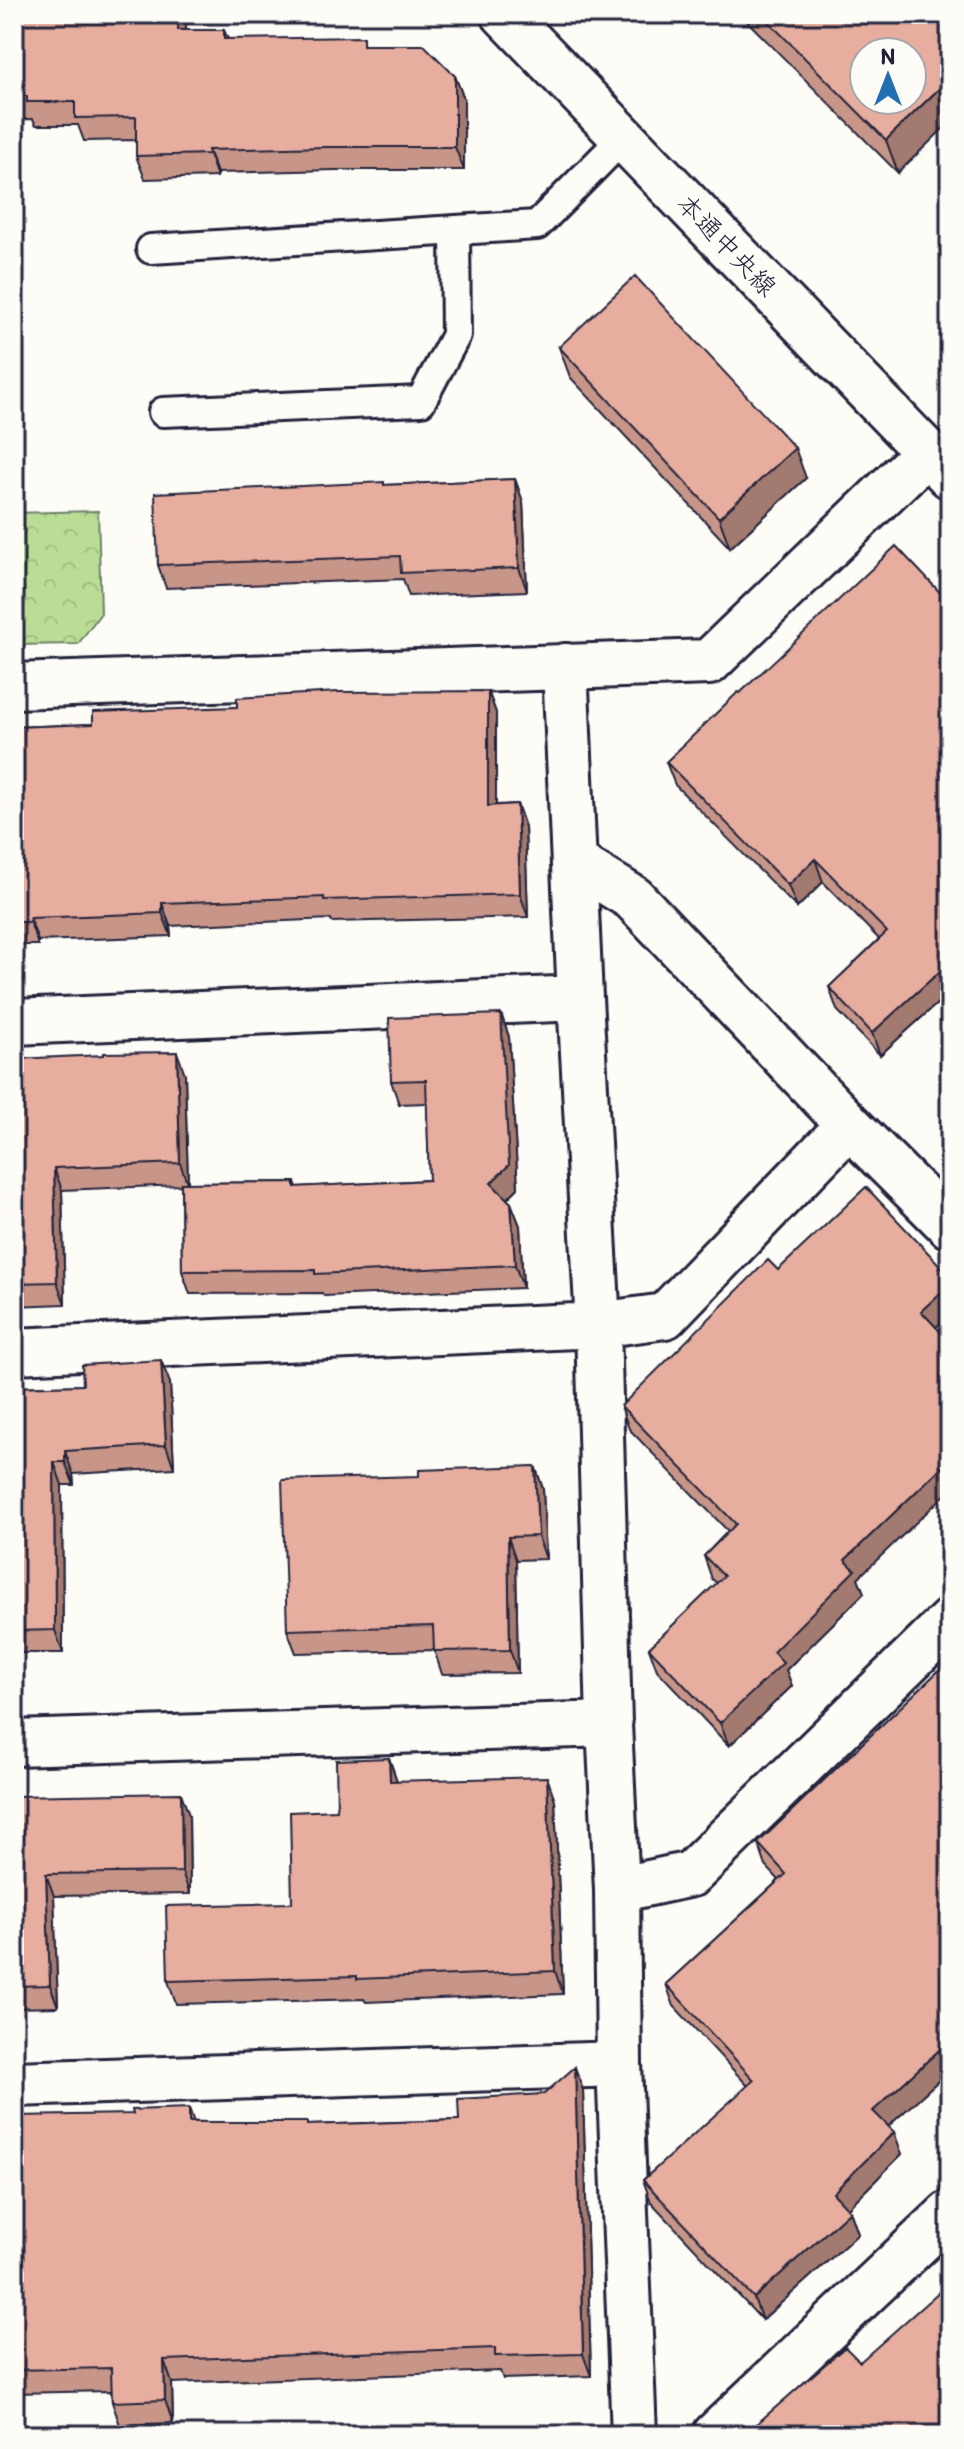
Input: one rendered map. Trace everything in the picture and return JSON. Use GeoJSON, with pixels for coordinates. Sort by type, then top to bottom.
{"type":"FeatureCollection","features":[{"type":"Feature","properties":{"kind":"street","name":"本通中央線"},"geometry":{"type":"LineString","coordinates":[[504,14],[623,138],[942,453]]}},
{"type":"Feature","properties":{"kind":"street"},"geometry":{"type":"LineString","coordinates":[[14,686],[709,662],[942,453]]}},
{"type":"Feature","properties":{"kind":"street"},"geometry":{"type":"LineString","coordinates":[[565,666],[598,1325],[609,1724],[617,1890],[619,2064],[634,2435]]}},
{"type":"Feature","properties":{"kind":"street"},"geometry":{"type":"LineString","coordinates":[[574,862],[633,898],[849,1125],[950,1226]]}},
{"type":"Feature","properties":{"kind":"street"},"geometry":{"type":"LineString","coordinates":[[14,1022],[580,998]]}},
{"type":"Feature","properties":{"kind":"street"},"geometry":{"type":"LineString","coordinates":[[14,1351],[598,1325],[665,1316],[849,1125]]}},
{"type":"Feature","properties":{"kind":"street"},"geometry":{"type":"LineString","coordinates":[[617,1890],[691,1874],[950,1621]]}},
{"type":"Feature","properties":{"kind":"street"},"geometry":{"type":"LineString","coordinates":[[14,1743],[609,1724]]}},
{"type":"Feature","properties":{"kind":"street"},"geometry":{"type":"LineString","coordinates":[[14,2084],[619,2064]]}},
{"type":"Feature","properties":{"kind":"street"},"geometry":{"type":"LineString","coordinates":[[715,2435],[950,2213]]}},
{"type":"Feature","properties":{"kind":"lane"},"geometry":{"type":"LineString","coordinates":[[151,249],[537,225],[623,138]]}},
{"type":"Feature","properties":{"kind":"lane"},"geometry":{"type":"LineString","coordinates":[[163,412],[421,401],[456,335],[455,231]]}},
{"type":"Feature","properties":{"kind":"green space"},"geometry":{"type":"Polygon","coordinates":[[[98,511],[101,613],[78,644],[14,645],[14,513],[98,511]]]}},
{"type":"Feature","properties":{"kind":"building"},"geometry":{"type":"Polygon","coordinates":[[[14,14],[178,14],[178,30],[224,30],[224,39],[363,37],[363,45],[424,45],[455,76],[455,147],[208,150],[209,154],[136,156],[136,117],[75,118],[75,102],[27,102],[27,96],[14,96],[14,14]]]}},
{"type":"Feature","properties":{"kind":"building"},"geometry":{"type":"Polygon","coordinates":[[[761,14],[950,14],[950,78],[928,99],[928,36],[848,36],[848,102],[761,14]]]}},
{"type":"Feature","properties":{"kind":"building"},"geometry":{"type":"Polygon","coordinates":[[[862,116],[911,116],[886,140],[862,116]]]}},
{"type":"Feature","properties":{"kind":"building"},"geometry":{"type":"Polygon","coordinates":[[[635,276],[795,448],[719,518],[559,347],[635,276]]]}},
{"type":"Feature","properties":{"kind":"building"},"geometry":{"type":"Polygon","coordinates":[[[515,479],[519,568],[401,573],[400,556],[158,565],[155,493],[515,479]]]}},
{"type":"Feature","properties":{"kind":"building"},"geometry":{"type":"Polygon","coordinates":[[[896,546],[950,603],[950,650],[942,657],[950,664],[950,962],[872,1033],[829,987],[887,932],[815,859],[788,885],[666,762],[896,546]]]}},
{"type":"Feature","properties":{"kind":"building"},"geometry":{"type":"Polygon","coordinates":[[[488,691],[488,806],[517,804],[520,894],[162,903],[162,913],[30,918],[30,922],[14,922],[14,727],[93,724],[93,712],[237,707],[237,698],[338,692],[488,691]]]}},
{"type":"Feature","properties":{"kind":"building"},"geometry":{"type":"Polygon","coordinates":[[[501,1014],[509,1165],[491,1183],[511,1203],[515,1265],[315,1274],[315,1270],[182,1271],[181,1183],[295,1182],[295,1187],[429,1180],[426,1080],[391,1081],[389,1018],[501,1014]]]}},
{"type":"Feature","properties":{"kind":"building"},"geometry":{"type":"Polygon","coordinates":[[[177,1052],[180,1163],[54,1168],[57,1282],[14,1283],[14,1059],[177,1052]]]}},
{"type":"Feature","properties":{"kind":"building"},"geometry":{"type":"Polygon","coordinates":[[[866,1187],[950,1276],[950,1284],[921,1311],[950,1342],[950,1459],[845,1560],[855,1570],[773,1652],[783,1663],[720,1723],[649,1648],[724,1576],[704,1556],[736,1524],[621,1406],[768,1260],[778,1270],[866,1187]]]}},
{"type":"Feature","properties":{"kind":"building"},"geometry":{"type":"Polygon","coordinates":[[[161,1360],[166,1445],[65,1451],[65,1462],[54,1462],[55,1630],[14,1631],[14,1387],[83,1385],[82,1365],[161,1360]]]}},
{"type":"Feature","properties":{"kind":"building"},"geometry":{"type":"Polygon","coordinates":[[[535,1466],[538,1536],[508,1537],[510,1650],[434,1651],[433,1626],[287,1630],[282,1480],[419,1476],[419,1470],[535,1466]]]}},
{"type":"Feature","properties":{"kind":"building"},"geometry":{"type":"Polygon","coordinates":[[[950,1660],[950,2040],[873,2111],[894,2132],[833,2193],[850,2211],[754,2298],[643,2180],[754,2080],[666,1984],[786,1874],[758,1843],[950,1660]]]}},
{"type":"Feature","properties":{"kind":"building"},"geometry":{"type":"Polygon","coordinates":[[[389,1758],[390,1781],[547,1777],[555,1971],[357,1979],[357,1976],[168,1981],[166,1906],[292,1903],[290,1812],[337,1810],[336,1760],[389,1758]]]}},
{"type":"Feature","properties":{"kind":"building"},"geometry":{"type":"Polygon","coordinates":[[[181,1793],[182,1872],[46,1874],[50,1985],[14,1986],[14,1796],[181,1793]]]}},
{"type":"Feature","properties":{"kind":"building"},"geometry":{"type":"Polygon","coordinates":[[[575,2067],[583,2354],[495,2356],[495,2348],[164,2360],[165,2400],[112,2402],[111,2368],[14,2370],[14,2116],[133,2114],[132,2110],[189,2108],[189,2122],[307,2122],[307,2125],[459,2120],[458,2099],[544,2094],[575,2067]]]}},
{"type":"Feature","properties":{"kind":"building"},"geometry":{"type":"Polygon","coordinates":[[[950,2282],[950,2435],[744,2435],[845,2347],[860,2362],[950,2282]]]}}]}
